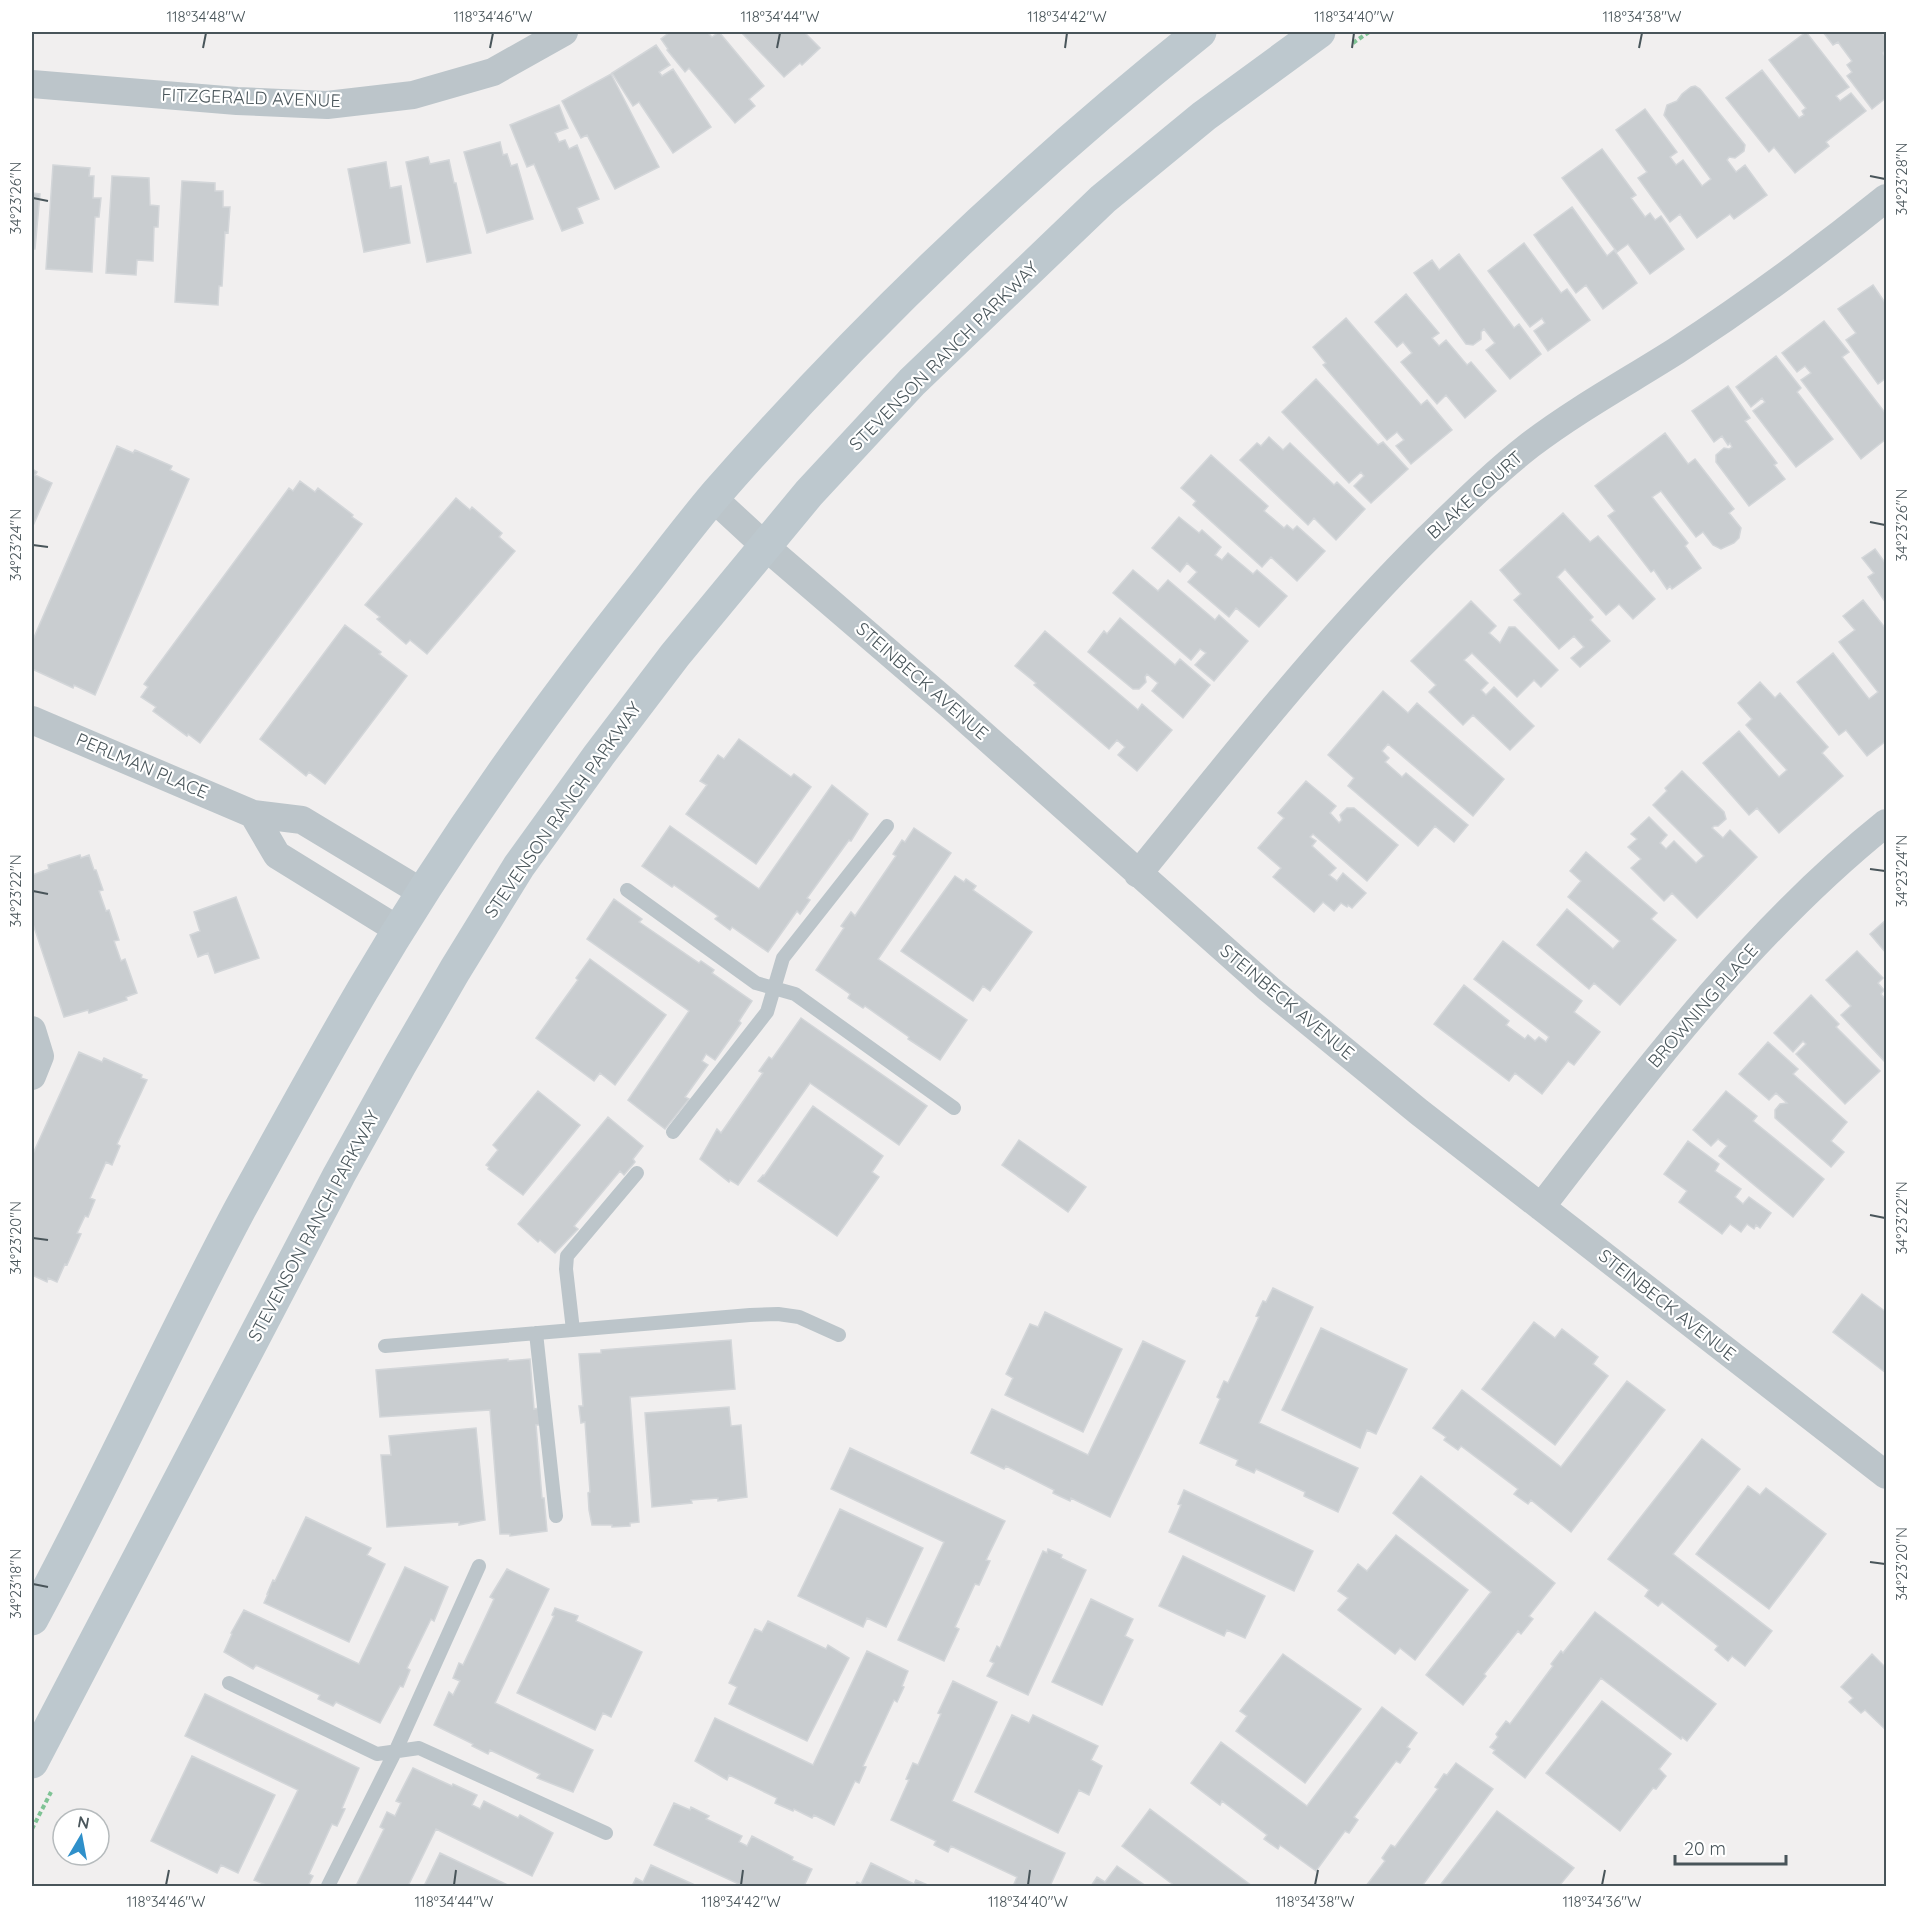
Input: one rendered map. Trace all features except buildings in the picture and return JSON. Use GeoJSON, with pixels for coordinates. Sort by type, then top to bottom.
{"type":"FeatureCollection","features":[{"type":"Feature","properties":{"kind":"main road"},"geometry":{"type":"LineString","coordinates":[[32,1619],[239,1211],[364,988],[423,893],[575,672],[713,498],[802,399],[953,246],[1130,88],[1200,32]]}},
{"type":"Feature","properties":{"kind":"main road","name":"STEVENSON RANCH PARKWAY"},"geometry":{"type":"LineString","coordinates":[[32,1762],[339,1175],[455,970],[519,866],[599,755],[675,656],[809,493],[912,382],[1103,199],[1204,116],[1319,32]]}},
{"type":"Feature","properties":{"kind":"street","name":"FITZGERALD AVENUE"},"geometry":{"type":"LineString","coordinates":[[32,84],[237,101],[327,105],[413,95],[493,72],[564,32]]}},
{"type":"Feature","properties":{"kind":"street","name":"BLAKE COURT"},"geometry":{"type":"LineString","coordinates":[[1138,874],[1301,675],[1386,580],[1461,506],[1530,446],[1593,402],[1676,351],[1757,296],[1887,198]]}},
{"type":"Feature","properties":{"kind":"street","name":"STEINBECK AVENUE"},"geometry":{"type":"LineString","coordinates":[[713,498],[1269,989],[1419,1112],[1887,1475]]}},
{"type":"Feature","properties":{"kind":"street","name":"PERLMAN PLACE"},"geometry":{"type":"LineString","coordinates":[[32,720],[253,814],[302,820],[423,893]]}},
{"type":"Feature","properties":{"kind":"street"},"geometry":{"type":"LineString","coordinates":[[253,814],[277,855],[400,931]]}},
{"type":"Feature","properties":{"kind":"street","name":"BROWNING PLACE"},"geometry":{"type":"LineString","coordinates":[[1541,1207],[1639,1079],[1716,989],[1792,907],[1887,823]]}},
{"type":"Feature","properties":{"kind":"street"},"geometry":{"type":"LineString","coordinates":[[32,1030],[40,1056],[32,1076]]}},
{"type":"Feature","properties":{"kind":"lane"},"geometry":{"type":"LineString","coordinates":[[673,1132],[767,1012],[783,958],[887,826]]}},
{"type":"Feature","properties":{"kind":"lane"},"geometry":{"type":"LineString","coordinates":[[627,890],[756,983],[795,994],[954,1108]]}},
{"type":"Feature","properties":{"kind":"lane"},"geometry":{"type":"LineString","coordinates":[[573,1330],[566,1269],[567,1256],[638,1173]]}},
{"type":"Feature","properties":{"kind":"lane"},"geometry":{"type":"LineString","coordinates":[[385,1346],[778,1314],[799,1317],[839,1335]]}},
{"type":"Feature","properties":{"kind":"lane"},"geometry":{"type":"LineString","coordinates":[[536,1333],[556,1516]]}},
{"type":"Feature","properties":{"kind":"lane"},"geometry":{"type":"LineString","coordinates":[[328,1887],[396,1750],[479,1566]]}},
{"type":"Feature","properties":{"kind":"lane"},"geometry":{"type":"LineString","coordinates":[[229,1683],[377,1754],[419,1748],[606,1833]]}}]}
